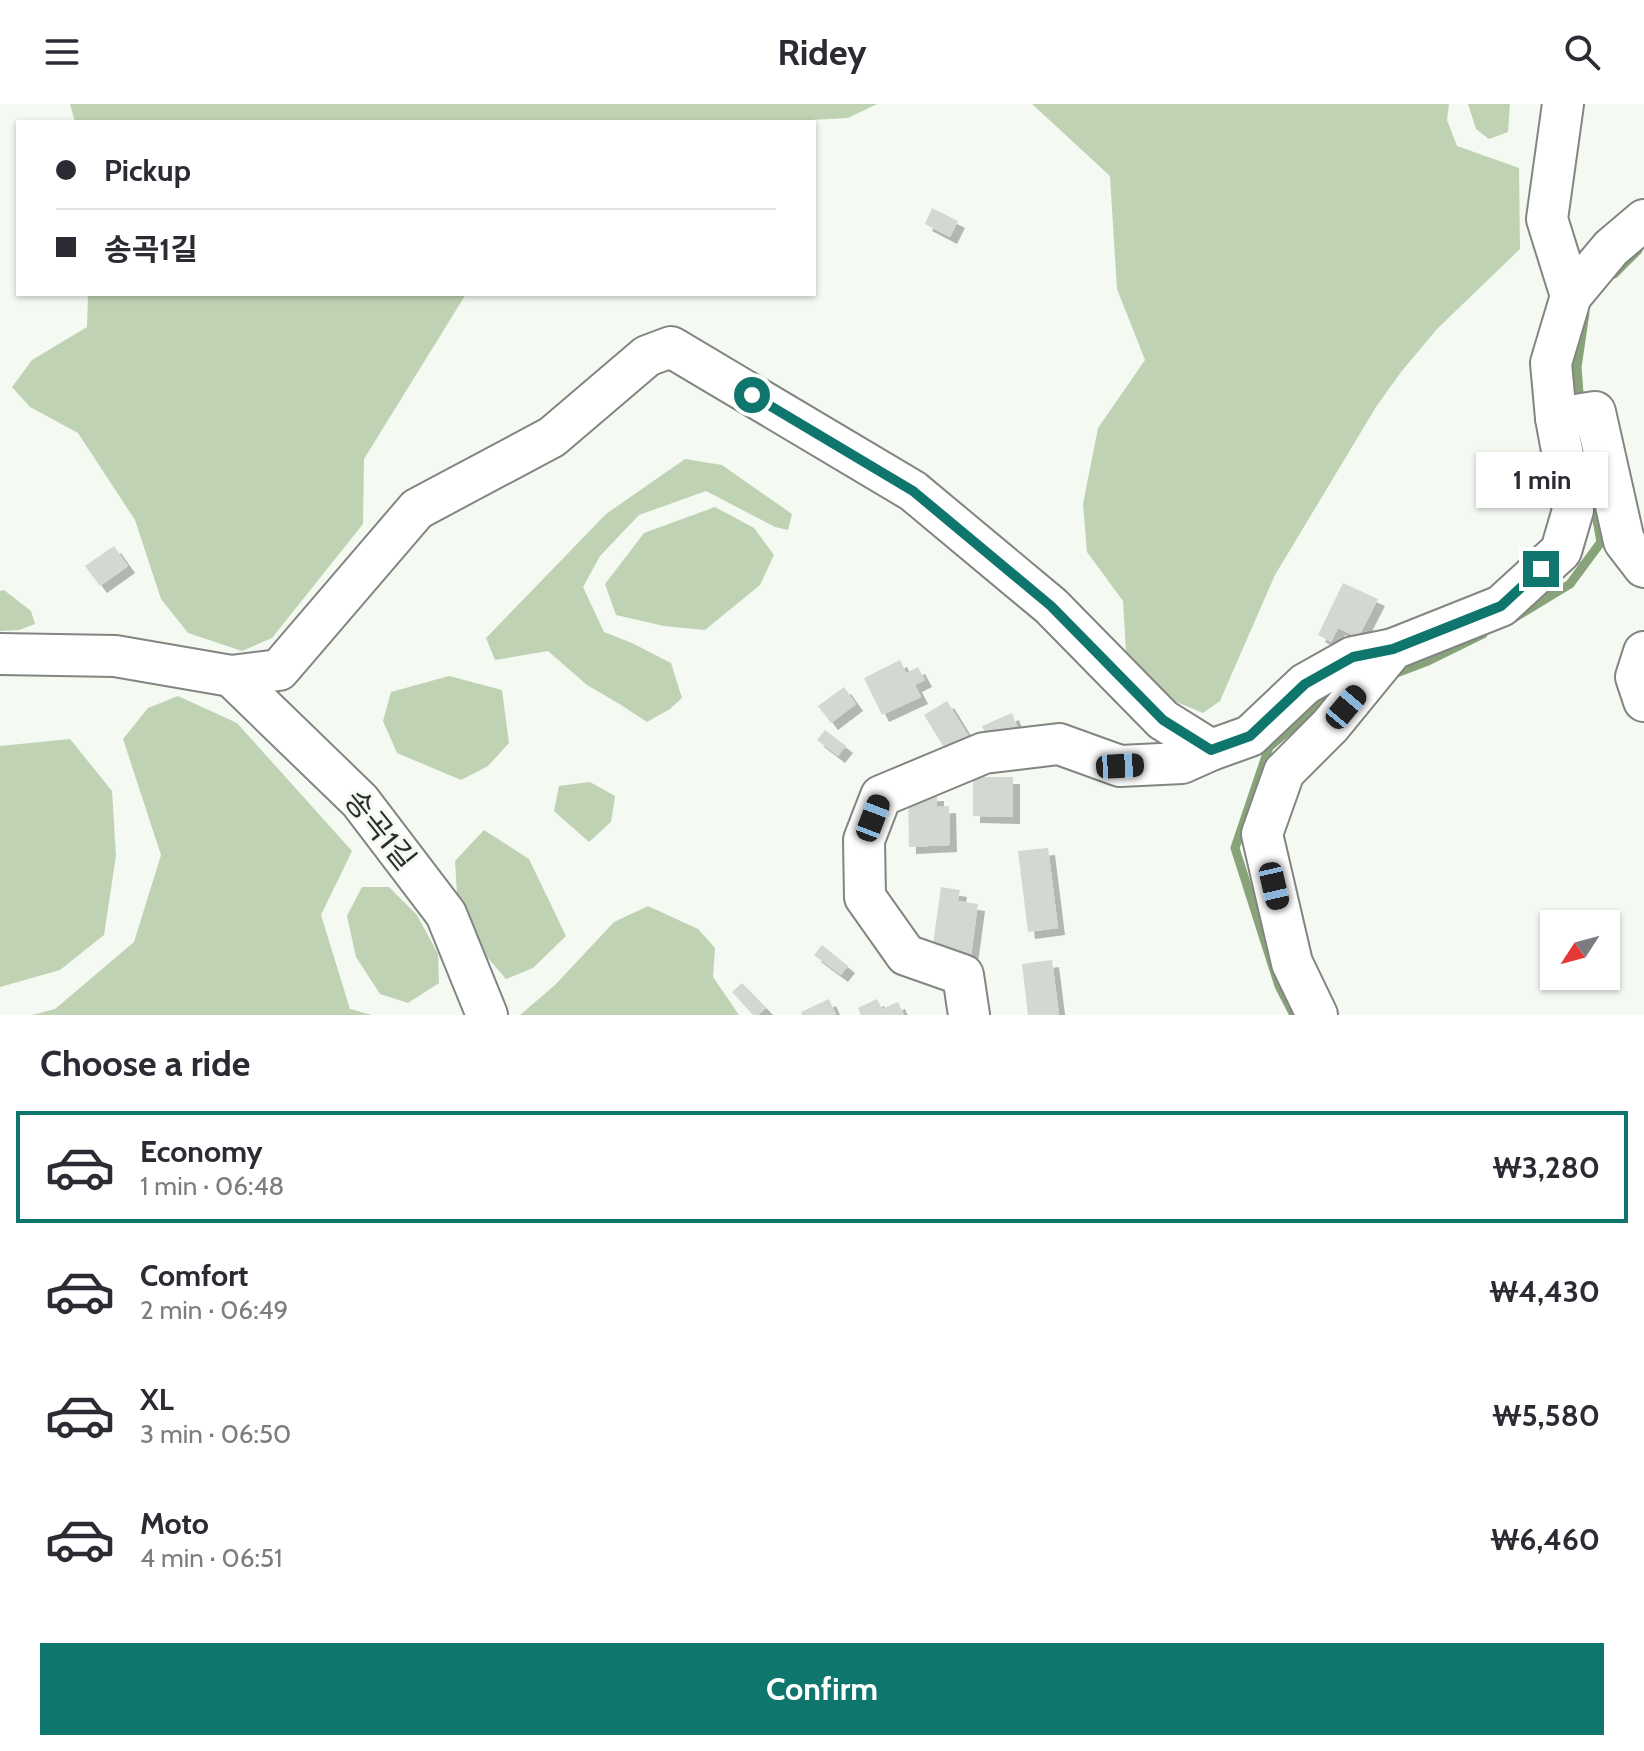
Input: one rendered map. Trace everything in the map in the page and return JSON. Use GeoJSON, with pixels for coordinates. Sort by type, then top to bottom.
{"type":"FeatureCollection","features":[{"type":"Feature","properties":{"kind":"lane"},"geometry":{"type":"LineString","coordinates":[[1563,104],[1547,219],[1571,296]]}},
{"type":"Feature","properties":{"kind":"lane"},"geometry":{"type":"LineString","coordinates":[[969,1015],[963,975],[906,955],[865,897],[864,840],[881,796],[984,753],[1059,744],[1120,766],[1182,763],[1250,736],[1305,684],[1353,657],[1393,649],[1501,606],[1561,551],[1573,510],[1556,418],[1551,363],[1571,296],[1611,248],[1644,220]]}},
{"type":"Feature","properties":{"kind":"lane"},"geometry":{"type":"LineString","coordinates":[[0,654],[115,656],[231,676],[279,670],[417,509],[552,437],[647,356],[671,347],[913,491],[1051,606],[1163,720],[1211,750]]}},
{"type":"Feature","properties":{"kind":"lane"},"geometry":{"type":"LineString","coordinates":[[1556,418],[1595,412],[1624,541],[1644,567]]}},
{"type":"Feature","properties":{"kind":"lane"},"geometry":{"type":"LineString","coordinates":[[1317,1015],[1292,963],[1262,834],[1284,772],[1330,726],[1393,649]]}},
{"type":"Feature","properties":{"kind":"lane"},"geometry":{"type":"LineString","coordinates":[[1644,652],[1636,677],[1644,701]]}},
{"type":"Feature","properties":{"kind":"lane","name":"송곡1길"},"geometry":{"type":"LineString","coordinates":[[231,676],[370,813],[446,914],[487,1015]]}},
{"type":"Feature","properties":{"kind":"green space"},"geometry":{"type":"Polygon","coordinates":[[[70,104],[877,104],[848,118],[812,120],[74,120],[70,104]]]}},
{"type":"Feature","properties":{"kind":"green space"},"geometry":{"type":"Polygon","coordinates":[[[1032,104],[1449,104],[1447,120],[1457,146],[1519,168],[1520,249],[1437,329],[1376,407],[1275,575],[1220,701],[1203,713],[1174,701],[1126,652],[1123,601],[1087,552],[1083,504],[1098,428],[1145,360],[1117,289],[1110,176],[1032,104]]]}},
{"type":"Feature","properties":{"kind":"green space"},"geometry":{"type":"Polygon","coordinates":[[[1468,104],[1510,104],[1508,132],[1489,139],[1476,129],[1468,104]]]}},
{"type":"Feature","properties":{"kind":"green space"},"geometry":{"type":"Polygon","coordinates":[[[88,296],[465,296],[364,459],[363,524],[272,638],[242,651],[188,633],[161,599],[135,520],[78,433],[30,407],[12,387],[32,360],[87,327],[88,296]]]}},
{"type":"Feature","properties":{"kind":"green space"},"geometry":{"type":"Polygon","coordinates":[[[685,459],[722,465],[792,514],[788,530],[775,527],[706,491],[639,515],[600,556],[583,587],[604,632],[671,663],[682,698],[647,722],[587,685],[548,651],[495,660],[486,638],[606,514],[685,459]]]}},
{"type":"Feature","properties":{"kind":"green space"},"geometry":{"type":"Polygon","coordinates":[[[715,507],[754,528],[774,555],[760,585],[705,630],[664,626],[616,615],[605,584],[644,533],[715,507]]]}},
{"type":"Feature","properties":{"kind":"green space"},"geometry":{"type":"Polygon","coordinates":[[[4,590],[31,611],[35,624],[19,630],[0,631],[0,591],[4,590]]]}},
{"type":"Feature","properties":{"kind":"green space"},"geometry":{"type":"Polygon","coordinates":[[[449,676],[502,690],[509,743],[488,766],[461,780],[397,753],[383,721],[391,692],[449,676]]]}},
{"type":"Feature","properties":{"kind":"green space"},"geometry":{"type":"Polygon","coordinates":[[[178,696],[237,723],[352,851],[321,915],[350,1009],[372,1015],[32,1015],[55,1009],[134,942],[161,855],[123,739],[148,708],[178,696]]]}},
{"type":"Feature","properties":{"kind":"green space"},"geometry":{"type":"Polygon","coordinates":[[[70,739],[112,791],[116,856],[104,935],[60,970],[0,987],[0,746],[70,739]]]}},
{"type":"Feature","properties":{"kind":"green space"},"geometry":{"type":"Polygon","coordinates":[[[590,782],[615,796],[611,822],[589,842],[554,811],[559,786],[590,782]]]}},
{"type":"Feature","properties":{"kind":"green space"},"geometry":{"type":"Polygon","coordinates":[[[484,830],[529,859],[566,936],[533,968],[506,979],[479,948],[457,894],[455,861],[484,830]]]}},
{"type":"Feature","properties":{"kind":"green space"},"geometry":{"type":"Polygon","coordinates":[[[362,887],[389,887],[417,915],[438,954],[439,983],[408,1003],[380,994],[356,957],[347,916],[362,887]]]}},
{"type":"Feature","properties":{"kind":"green space"},"geometry":{"type":"Polygon","coordinates":[[[648,906],[698,929],[715,948],[713,977],[739,1015],[520,1015],[555,985],[614,922],[648,906]]]}},
{"type":"Feature","properties":{"kind":"building"},"geometry":{"type":"Polygon","coordinates":[[[932,208],[958,221],[950,237],[925,224],[932,208]]]}},
{"type":"Feature","properties":{"kind":"building"},"geometry":{"type":"Polygon","coordinates":[[[114,546],[128,566],[100,586],[85,566],[114,546]]]}},
{"type":"Feature","properties":{"kind":"building"},"geometry":{"type":"Polygon","coordinates":[[[1343,583],[1378,599],[1358,638],[1338,628],[1331,642],[1318,635],[1343,583]]]}},
{"type":"Feature","properties":{"kind":"building"},"geometry":{"type":"Polygon","coordinates":[[[900,660],[906,673],[918,667],[925,680],[915,685],[921,697],[882,715],[864,678],[900,660]]]}},
{"type":"Feature","properties":{"kind":"building"},"geometry":{"type":"Polygon","coordinates":[[[844,687],[856,704],[831,723],[818,706],[844,687]]]}},
{"type":"Feature","properties":{"kind":"building"},"geometry":{"type":"Polygon","coordinates":[[[947,701],[971,740],[948,754],[924,715],[947,701]]]}},
{"type":"Feature","properties":{"kind":"building"},"geometry":{"type":"Polygon","coordinates":[[[1012,713],[1018,729],[989,742],[982,726],[1012,713]]]}},
{"type":"Feature","properties":{"kind":"building"},"geometry":{"type":"Polygon","coordinates":[[[825,730],[846,746],[838,756],[817,740],[825,730]]]}},
{"type":"Feature","properties":{"kind":"building"},"geometry":{"type":"Polygon","coordinates":[[[973,777],[1013,777],[1013,817],[973,816],[973,777]]]}},
{"type":"Feature","properties":{"kind":"building"},"geometry":{"type":"Polygon","coordinates":[[[937,794],[937,807],[949,806],[950,845],[909,847],[908,795],[937,794]]]}},
{"type":"Feature","properties":{"kind":"building"},"geometry":{"type":"Polygon","coordinates":[[[1048,848],[1058,928],[1028,932],[1018,851],[1048,848]]]}},
{"type":"Feature","properties":{"kind":"building"},"geometry":{"type":"Polygon","coordinates":[[[941,887],[960,890],[958,901],[978,904],[971,956],[932,951],[941,887]]]}},
{"type":"Feature","properties":{"kind":"building"},"geometry":{"type":"Polygon","coordinates":[[[822,945],[848,966],[841,975],[814,955],[822,945]]]}},
{"type":"Feature","properties":{"kind":"building"},"geometry":{"type":"Polygon","coordinates":[[[1052,960],[1059,1015],[1028,1015],[1022,964],[1052,960]]]}},
{"type":"Feature","properties":{"kind":"building"},"geometry":{"type":"Polygon","coordinates":[[[742,983],[766,1008],[758,1015],[753,1015],[732,992],[742,983]]]}},
{"type":"Feature","properties":{"kind":"building"},"geometry":{"type":"Polygon","coordinates":[[[829,999],[836,1015],[802,1015],[801,1012],[829,999]]]}},
{"type":"Feature","properties":{"kind":"building"},"geometry":{"type":"Polygon","coordinates":[[[877,999],[882,1009],[898,1002],[904,1015],[861,1015],[858,1008],[877,999]]]}},
{"type":"Feature","properties":{"kind":"waterway"},"geometry":{"type":"LineString","coordinates":[[1614,274],[1638,250]]}},
{"type":"Feature","properties":{"kind":"waterway"},"geometry":{"type":"LineString","coordinates":[[1580,406],[1577,367],[1585,313]]}},
{"type":"Feature","properties":{"kind":"waterway"},"geometry":{"type":"LineString","coordinates":[[1514,618],[1570,584],[1601,542],[1588,472]]}},
{"type":"Feature","properties":{"kind":"waterway"},"geometry":{"type":"LineString","coordinates":[[1391,675],[1483,634]]}},
{"type":"Feature","properties":{"kind":"waterway"},"geometry":{"type":"LineString","coordinates":[[1294,1015],[1279,986],[1235,848],[1269,747],[1322,702],[1332,698]]}},
{"type":"Feature","properties":{"kind":"route"},"geometry":{"type":"LineString","coordinates":[[752,395],[913,491],[1051,606],[1163,720],[1211,750],[1250,736],[1305,684],[1353,657],[1393,649],[1501,606],[1541,569]]}}]}
